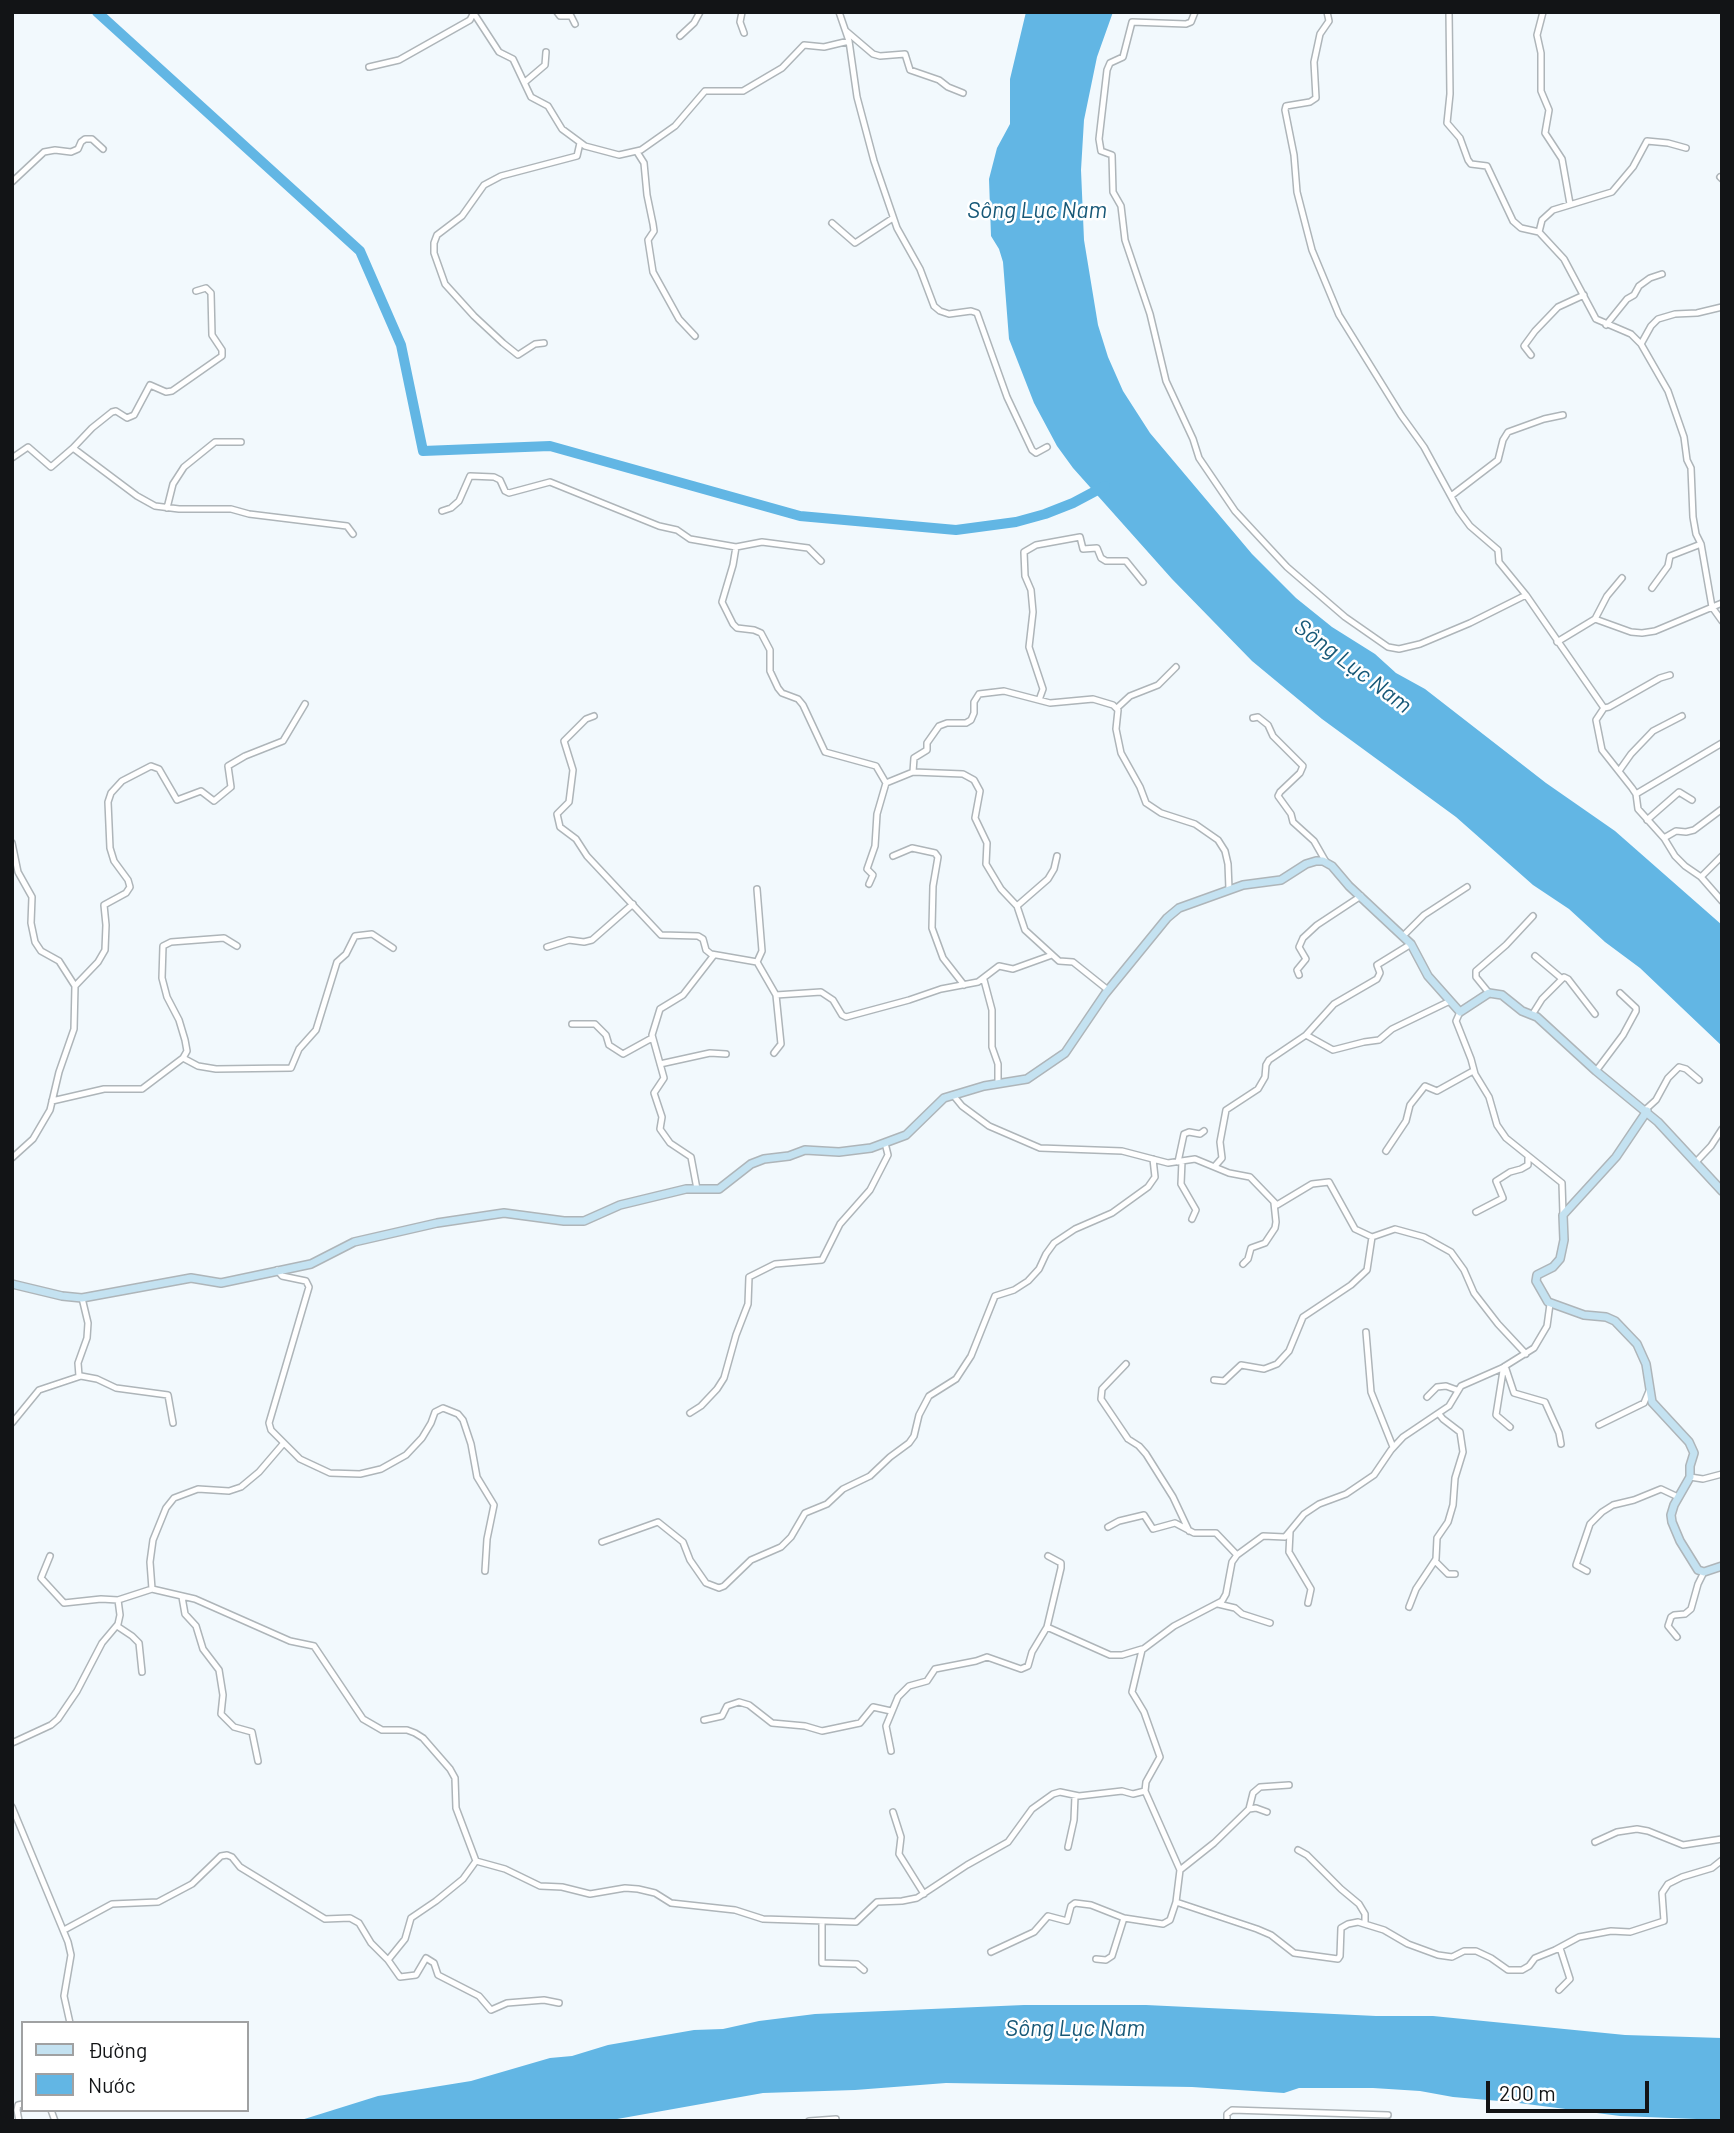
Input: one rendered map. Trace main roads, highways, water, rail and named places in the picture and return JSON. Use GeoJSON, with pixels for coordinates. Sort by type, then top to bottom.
{"type":"FeatureCollection","features":[{"type":"Feature","properties":{"kind":"water","name":"Sông Lục Nam"},"geometry":{"type":"Polygon","coordinates":[[[1026,12],[1113,12],[1097,57],[1084,120],[1081,170],[1084,240],[1098,325],[1108,357],[1123,391],[1150,433],[1252,554],[1296,598],[1332,627],[1375,654],[1396,673],[1425,689],[1546,783],[1615,831],[1722,925],[1722,1046],[1640,968],[1605,942],[1569,909],[1533,885],[1456,817],[1322,719],[1252,661],[1172,579],[1073,468],[1057,446],[1034,403],[1009,339],[1003,262],[991,236],[989,179],[997,148],[1010,124],[1010,79],[1026,12]]]}},
{"type":"Feature","properties":{"kind":"water","name":"Sông Lục Nam"},"geometry":{"type":"Polygon","coordinates":[[[1024,2005],[1146,2005],[1376,2016],[1433,2016],[1625,2035],[1722,2038],[1722,2120],[1620,2116],[1420,2091],[1373,2088],[1299,2088],[1284,2093],[1192,2087],[946,2083],[763,2093],[606,2121],[298,2121],[378,2096],[471,2081],[550,2058],[572,2056],[608,2045],[694,2030],[723,2029],[759,2021],[815,2014],[1024,2005]]]}},
{"type":"Feature","properties":{"kind":"waterway"},"geometry":{"type":"LineString","coordinates":[[97,12],[360,251],[401,345],[423,451],[550,446],[800,516],[956,530],[1016,522],[1045,514],[1105,486]]}}]}
